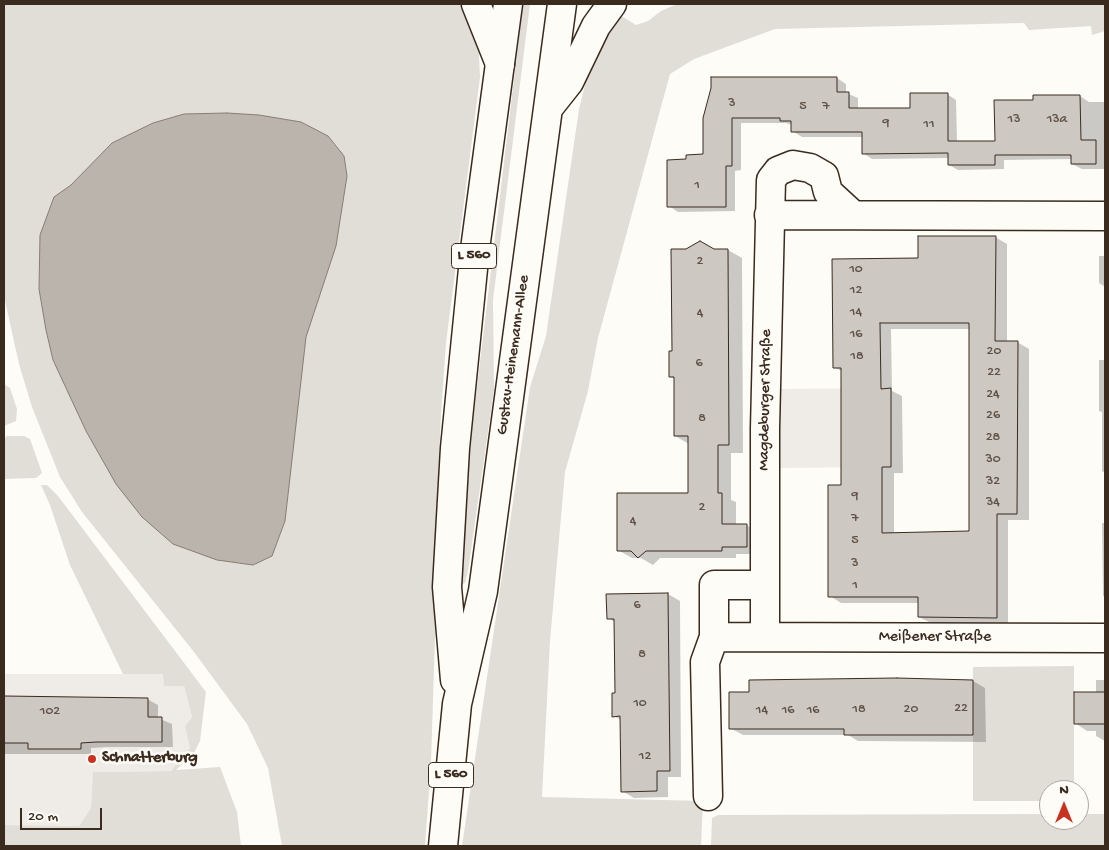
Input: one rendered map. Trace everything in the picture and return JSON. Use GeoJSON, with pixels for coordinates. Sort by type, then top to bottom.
{"type":"FeatureCollection","features":[{"type":"Feature","properties":{"kind":"main road"},"geometry":{"type":"LineString","coordinates":[[476,4],[500,64]]}},
{"type":"Feature","properties":{"kind":"main road","name":"Gustav-Heinemann-Allee"},"geometry":{"type":"LineString","coordinates":[[457,704],[447,587],[454,448],[475,249],[508,4]]}},
{"type":"Feature","properties":{"kind":"main road","name":"Gustav-Heinemann-Allee"},"geometry":{"type":"LineString","coordinates":[[443,846],[457,704],[483,591],[562,4]]}},
{"type":"Feature","properties":{"kind":"main road"},"geometry":{"type":"LineString","coordinates":[[547,109],[569,82],[596,26],[612,4]]}},
{"type":"Feature","properties":{"kind":"main road","name":"Magdeburger Straße"},"geometry":{"type":"LineString","coordinates":[[766,585],[765,428],[771,180],[778,171],[793,165],[810,168],[824,176],[828,192],[853,215]]}},
{"type":"Feature","properties":{"kind":"main road"},"geometry":{"type":"LineString","coordinates":[[769,215],[1105,216]]}},
{"type":"Feature","properties":{"kind":"main road"},"geometry":{"type":"LineString","coordinates":[[708,796],[705,662],[714,637],[714,585],[766,585],[766,637]]}},
{"type":"Feature","properties":{"kind":"main road","name":"Meißener Straße"},"geometry":{"type":"LineString","coordinates":[[714,637],[1105,638]]}},
{"type":"Feature","properties":{"kind":"shaded area"},"geometry":{"type":"Polygon","coordinates":[[[4,4],[462,4],[465,8],[478,35],[480,77],[446,343],[434,566],[435,636],[431,763],[425,846],[282,846],[268,768],[247,724],[194,652],[82,512],[60,477],[32,407],[19,364],[4,296],[4,4]]]}},
{"type":"Feature","properties":{"kind":"shaded area"},"geometry":{"type":"Polygon","coordinates":[[[523,4],[530,4],[493,300],[494,390],[468,571],[465,583],[462,584],[460,581],[471,437],[523,4]]]}},
{"type":"Feature","properties":{"kind":"shaded area"},"geometry":{"type":"Polygon","coordinates":[[[677,4],[1105,4],[1105,31],[1092,35],[1091,26],[1029,30],[1024,23],[775,29],[694,59],[670,74],[598,338],[588,391],[565,472],[550,641],[542,797],[703,801],[701,846],[462,846],[530,387],[546,336],[579,109],[590,65],[618,14],[636,25],[648,21],[661,11],[677,4]]]}},
{"type":"Feature","properties":{"kind":"shaded area"},"geometry":{"type":"Polygon","coordinates":[[[227,113],[259,115],[301,122],[328,136],[344,156],[347,176],[336,246],[306,337],[285,521],[272,556],[253,565],[217,560],[173,544],[142,517],[116,484],[86,431],[53,360],[39,289],[40,235],[54,197],[71,185],[112,143],[153,123],[184,114],[227,113]]]}},
{"type":"Feature","properties":{"kind":"shaded area"},"geometry":{"type":"Polygon","coordinates":[[[4,384],[10,388],[17,409],[16,421],[4,426],[4,384]]]}},
{"type":"Feature","properties":{"kind":"shaded area"},"geometry":{"type":"Polygon","coordinates":[[[891,388],[891,467],[779,468],[778,389],[891,388]]]}},
{"type":"Feature","properties":{"kind":"shaded area"},"geometry":{"type":"Polygon","coordinates":[[[7,436],[24,436],[30,439],[42,473],[36,478],[4,479],[4,439],[7,436]]]}},
{"type":"Feature","properties":{"kind":"shaded area"},"geometry":{"type":"Polygon","coordinates":[[[41,485],[47,485],[58,496],[206,692],[200,741],[194,753],[176,770],[220,767],[237,812],[241,846],[4,846],[4,825],[79,826],[91,808],[93,772],[171,771],[190,748],[185,726],[192,717],[184,686],[164,686],[163,674],[123,674],[70,565],[50,505],[41,485]]]}},
{"type":"Feature","properties":{"kind":"shaded area"},"geometry":{"type":"Polygon","coordinates":[[[1074,666],[1074,780],[1039,780],[1039,801],[973,801],[973,667],[1074,666]]]}},
{"type":"Feature","properties":{"kind":"shaded area","name":"Schnatterburg"},"geometry":{"type":"Polygon","coordinates":[[[4,674],[163,674],[184,686],[192,717],[185,726],[191,748],[171,771],[94,772],[91,808],[79,826],[4,825],[4,674]]]}},
{"type":"Feature","properties":{"kind":"shaded area"},"geometry":{"type":"Polygon","coordinates":[[[1039,814],[1039,830],[1089,830],[1089,814],[1105,814],[1105,846],[711,846],[712,818],[718,815],[1039,814]]]}},
{"type":"Feature","properties":{"kind":"building"},"geometry":{"type":"Polygon","coordinates":[[[711,77],[837,77],[837,92],[849,92],[849,108],[910,108],[910,93],[948,93],[948,141],[995,141],[994,100],[1033,100],[1033,95],[1080,95],[1081,140],[1096,140],[1096,164],[1071,164],[1071,155],[995,155],[995,165],[948,165],[948,153],[862,154],[862,132],[791,132],[791,121],[780,121],[780,118],[732,118],[732,166],[726,166],[726,207],[667,207],[667,160],[686,159],[686,155],[703,154],[703,118],[711,88],[711,77]]]}},
{"type":"Feature","properties":{"kind":"building"},"geometry":{"type":"Polygon","coordinates":[[[918,236],[996,236],[995,341],[1018,341],[1017,514],[997,514],[997,618],[918,617],[918,597],[828,597],[828,485],[841,485],[841,368],[833,368],[832,259],[918,258],[918,236]],[[880,323],[881,389],[891,388],[891,467],[882,467],[882,533],[969,531],[969,323],[880,323]]]}},
{"type":"Feature","properties":{"kind":"building"},"geometry":{"type":"Polygon","coordinates":[[[700,241],[714,249],[728,249],[729,445],[718,445],[718,493],[722,493],[722,524],[747,524],[747,547],[722,547],[722,551],[646,551],[638,558],[631,551],[617,551],[617,493],[688,493],[688,436],[674,436],[674,377],[669,377],[669,351],[672,351],[671,249],[686,249],[700,241]]]}},
{"type":"Feature","properties":{"kind":"building"},"geometry":{"type":"Polygon","coordinates":[[[668,593],[670,771],[657,771],[657,791],[621,792],[620,716],[612,717],[612,693],[615,693],[614,619],[607,619],[606,594],[668,593]]]}},
{"type":"Feature","properties":{"kind":"building"},"geometry":{"type":"Polygon","coordinates":[[[897,678],[973,680],[973,735],[844,735],[844,729],[729,729],[729,692],[749,692],[749,680],[897,678]]]}},
{"type":"Feature","properties":{"kind":"building"},"geometry":{"type":"Polygon","coordinates":[[[1074,692],[1105,692],[1105,724],[1074,724],[1074,692]]]}},
{"type":"Feature","properties":{"kind":"building"},"geometry":{"type":"Polygon","coordinates":[[[4,696],[148,698],[148,717],[162,717],[162,742],[81,743],[81,749],[28,749],[28,743],[4,743],[4,696]]]}},
{"type":"Feature","properties":{"kind":"place","name":"Schnatterburg"},"geometry":{"type":"Point","coordinates":[92,759]}}]}
